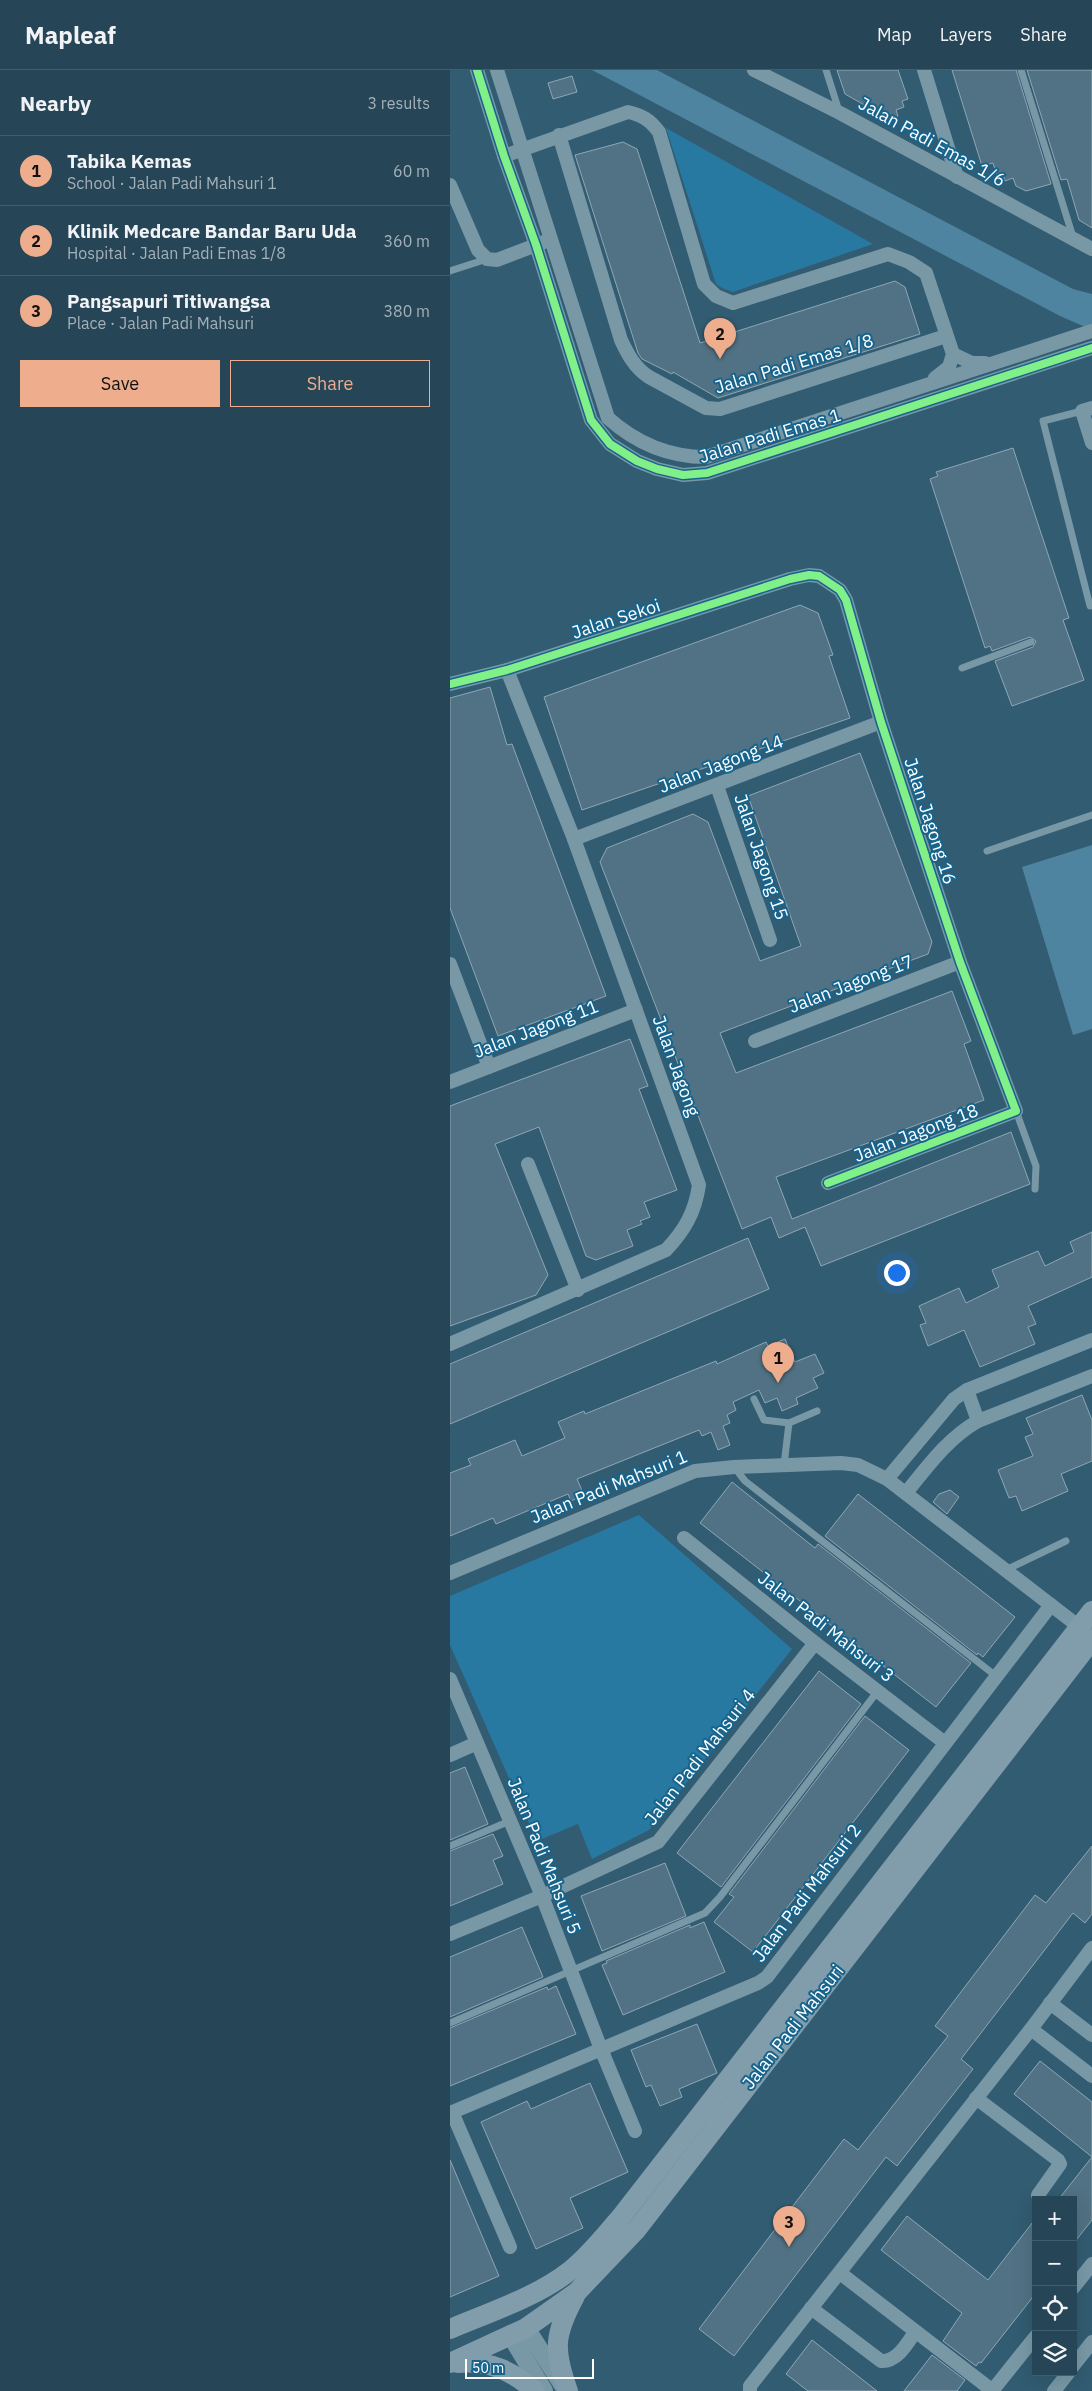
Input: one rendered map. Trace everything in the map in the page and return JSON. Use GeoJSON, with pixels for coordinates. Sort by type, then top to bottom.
{"type":"FeatureCollection","features":[{"type":"Feature","properties":{"kind":"main road","name":"Jalan Padi Mahsuri"},"geometry":{"type":"LineString","coordinates":[[450,2364],[577,2292],[638,2229],[1088,1634],[1092,1611]]}},
{"type":"Feature","properties":{"kind":"main road","name":"Jalan Padi Mahsuri"},"geometry":{"type":"LineString","coordinates":[[450,2328],[548,2286],[571,2270],[622,2217],[1088,1634]]}},
{"type":"Feature","properties":{"kind":"main road"},"geometry":{"type":"LineString","coordinates":[[450,2340],[500,2320],[516,2328],[548,2286]]}},
{"type":"Feature","properties":{"kind":"main road"},"geometry":{"type":"LineString","coordinates":[[567,2391],[562,2374],[558,2332],[577,2292]]}},
{"type":"Feature","properties":{"kind":"main road"},"geometry":{"type":"LineString","coordinates":[[450,2364],[476,2362],[500,2367],[519,2378],[535,2391]]}},
{"type":"Feature","properties":{"kind":"street","name":"Jalan Padi Emas 1"},"geometry":{"type":"LineString","coordinates":[[477,70],[504,156],[536,245],[591,420],[610,444],[637,461],[658,469],[683,475],[707,473],[1092,348]]}},
{"type":"Feature","properties":{"kind":"street","name":"Jalan Padi Emas 1"},"geometry":{"type":"LineString","coordinates":[[497,70],[608,418],[623,431],[666,453],[684,457],[706,457],[1092,331]]}},
{"type":"Feature","properties":{"kind":"street","name":"Jalan Padi Emas 1/6"},"geometry":{"type":"LineString","coordinates":[[754,70],[840,113],[1074,242],[1092,250]]}},
{"type":"Feature","properties":{"kind":"street"},"geometry":{"type":"LineString","coordinates":[[924,70],[957,177]]}},
{"type":"Feature","properties":{"kind":"street"},"geometry":{"type":"LineString","coordinates":[[504,156],[522,148],[628,112],[640,115],[651,121],[660,132],[704,284],[716,296],[733,303],[888,254],[909,262],[926,273],[953,354],[949,367],[923,385]]}},
{"type":"Feature","properties":{"kind":"street","name":"Jalan Padi Emas 1/8"},"geometry":{"type":"LineString","coordinates":[[559,135],[621,340],[630,358],[640,371],[649,377],[706,408],[720,409],[946,336]]}},
{"type":"Feature","properties":{"kind":"street"},"geometry":{"type":"LineString","coordinates":[[450,185],[478,250],[487,259],[497,260],[551,239]]}},
{"type":"Feature","properties":{"kind":"street"},"geometry":{"type":"LineString","coordinates":[[953,354],[972,363],[991,363]]}},
{"type":"Feature","properties":{"kind":"street"},"geometry":{"type":"LineString","coordinates":[[1087,410],[1092,443]]}},
{"type":"Feature","properties":{"kind":"street","name":"Jalan Jagong 16"},"geometry":{"type":"LineString","coordinates":[[790,579],[809,575],[819,576],[840,590],[846,600],[881,722],[960,962],[1016,1111]]}},
{"type":"Feature","properties":{"kind":"street","name":"Jalan Sekoi"},"geometry":{"type":"LineString","coordinates":[[450,684],[507,670],[790,579]]}},
{"type":"Feature","properties":{"kind":"street","name":"Jalan Jagong"},"geometry":{"type":"LineString","coordinates":[[450,1344],[578,1290],[666,1250],[681,1234],[692,1217],[699,1185],[574,839],[507,670]]}},
{"type":"Feature","properties":{"kind":"street","name":"Jalan Jagong 14"},"geometry":{"type":"LineString","coordinates":[[574,839],[881,722]]}},
{"type":"Feature","properties":{"kind":"street","name":"Jalan Jagong 15"},"geometry":{"type":"LineString","coordinates":[[717,786],[770,940]]}},
{"type":"Feature","properties":{"kind":"street","name":"Jalan Jagong 17"},"geometry":{"type":"LineString","coordinates":[[755,1041],[960,962]]}},
{"type":"Feature","properties":{"kind":"street"},"geometry":{"type":"LineString","coordinates":[[450,964],[489,1067]]}},
{"type":"Feature","properties":{"kind":"street","name":"Jalan Jagong 11"},"geometry":{"type":"LineString","coordinates":[[450,1082],[636,1010]]}},
{"type":"Feature","properties":{"kind":"street","name":"Jalan Jagong 18"},"geometry":{"type":"LineString","coordinates":[[828,1183],[1016,1111]]}},
{"type":"Feature","properties":{"kind":"street"},"geometry":{"type":"LineString","coordinates":[[528,1164],[578,1290]]}},
{"type":"Feature","properties":{"kind":"street"},"geometry":{"type":"LineString","coordinates":[[887,1478],[954,1399],[967,1390],[1092,1340]]}},
{"type":"Feature","properties":{"kind":"street"},"geometry":{"type":"LineString","coordinates":[[906,1493],[946,1444],[964,1429],[978,1421],[1092,1376]]}},
{"type":"Feature","properties":{"kind":"street"},"geometry":{"type":"LineString","coordinates":[[967,1390],[978,1421]]}},
{"type":"Feature","properties":{"kind":"street","name":"Jalan Padi Mahsuri 1"},"geometry":{"type":"LineString","coordinates":[[450,1573],[695,1471],[734,1467],[841,1463],[858,1465],[887,1478],[1088,1634]]}},
{"type":"Feature","properties":{"kind":"street","name":"Jalan Padi Mahsuri 3"},"geometry":{"type":"LineString","coordinates":[[684,1538],[945,1744]]}},
{"type":"Feature","properties":{"kind":"street","name":"Jalan Padi Mahsuri 2"},"geometry":{"type":"LineString","coordinates":[[451,2113],[758,1983],[767,1977],[1051,1605]]}},
{"type":"Feature","properties":{"kind":"street","name":"Jalan Padi Mahsuri 4"},"geometry":{"type":"LineString","coordinates":[[450,1934],[542,1896],[658,1842],[815,1643]]}},
{"type":"Feature","properties":{"kind":"street","name":"Jalan Padi Mahsuri 5"},"geometry":{"type":"LineString","coordinates":[[450,1679],[542,1896],[601,2049],[636,2131]]}},
{"type":"Feature","properties":{"kind":"street"},"geometry":{"type":"LineString","coordinates":[[450,1755],[478,1743]]}},
{"type":"Feature","properties":{"kind":"street"},"geometry":{"type":"LineString","coordinates":[[750,2391],[750,2386],[1031,2029],[1092,1948]]}},
{"type":"Feature","properties":{"kind":"street"},"geometry":{"type":"LineString","coordinates":[[1050,2003],[1092,2035]]}},
{"type":"Feature","properties":{"kind":"street"},"geometry":{"type":"LineString","coordinates":[[1031,2029],[1092,2076]]}},
{"type":"Feature","properties":{"kind":"street"},"geometry":{"type":"LineString","coordinates":[[976,2098],[1058,2160],[1060,2164],[1057,2171],[1038,2195]]}},
{"type":"Feature","properties":{"kind":"street"},"geometry":{"type":"LineString","coordinates":[[451,2113],[510,2247]]}},
{"type":"Feature","properties":{"kind":"street"},"geometry":{"type":"LineString","coordinates":[[1075,2286],[1092,2264]]}},
{"type":"Feature","properties":{"kind":"street"},"geometry":{"type":"LineString","coordinates":[[840,2273],[992,2391],[1032,2341]]}},
{"type":"Feature","properties":{"kind":"street"},"geometry":{"type":"LineString","coordinates":[[811,2308],[881,2361],[888,2362],[897,2356],[916,2332]]}},
{"type":"Feature","properties":{"kind":"street"},"geometry":{"type":"LineString","coordinates":[[516,2328],[544,2391]]}},
{"type":"Feature","properties":{"kind":"street"},"geometry":{"type":"LineString","coordinates":[[516,2328],[567,2391]]}},
{"type":"Feature","properties":{"kind":"street"},"geometry":{"type":"LineString","coordinates":[[1077,2361],[1092,2342]]}},
{"type":"Feature","properties":{"kind":"street"},"geometry":{"type":"LineString","coordinates":[[1054,2391],[1066,2376]]}},
{"type":"Feature","properties":{"kind":"lane"},"geometry":{"type":"LineString","coordinates":[[826,70],[840,113]]}},
{"type":"Feature","properties":{"kind":"lane"},"geometry":{"type":"LineString","coordinates":[[1021,70],[1074,242]]}},
{"type":"Feature","properties":{"kind":"lane"},"geometry":{"type":"LineString","coordinates":[[450,271],[487,259]]}},
{"type":"Feature","properties":{"kind":"lane"},"geometry":{"type":"LineString","coordinates":[[1087,410],[1042,421],[1090,606]]}},
{"type":"Feature","properties":{"kind":"lane"},"geometry":{"type":"LineString","coordinates":[[962,668],[1031,642]]}},
{"type":"Feature","properties":{"kind":"lane"},"geometry":{"type":"LineString","coordinates":[[987,851],[1092,815]]}},
{"type":"Feature","properties":{"kind":"lane"},"geometry":{"type":"LineString","coordinates":[[1016,1111],[1036,1166],[1035,1189]]}},
{"type":"Feature","properties":{"kind":"lane"},"geometry":{"type":"LineString","coordinates":[[754,1399],[764,1420],[789,1423],[817,1411]]}},
{"type":"Feature","properties":{"kind":"lane"},"geometry":{"type":"LineString","coordinates":[[784,1465],[789,1423]]}},
{"type":"Feature","properties":{"kind":"lane"},"geometry":{"type":"LineString","coordinates":[[734,1467],[744,1481],[996,1676]]}},
{"type":"Feature","properties":{"kind":"lane"},"geometry":{"type":"LineString","coordinates":[[1006,1570],[1066,1541]]}},
{"type":"Feature","properties":{"kind":"lane"},"geometry":{"type":"LineString","coordinates":[[450,2024],[705,1913],[726,1889],[877,1692]]}},
{"type":"Feature","properties":{"kind":"lane"},"geometry":{"type":"LineString","coordinates":[[450,1846],[510,1821]]}},
{"type":"Feature","properties":{"kind":"shaded area"},"geometry":{"type":"Polygon","coordinates":[[[592,70],[657,70],[1073,289],[1092,294],[1092,330],[1060,316],[592,70]]]}},
{"type":"Feature","properties":{"kind":"shaded area"},"geometry":{"type":"Polygon","coordinates":[[[666,128],[873,244],[733,292],[724,289],[716,284],[666,128]]]}},
{"type":"Feature","properties":{"kind":"shaded area"},"geometry":{"type":"Polygon","coordinates":[[[1092,845],[1092,1029],[1073,1035],[1022,867],[1092,845]]]}},
{"type":"Feature","properties":{"kind":"shaded area"},"geometry":{"type":"Polygon","coordinates":[[[639,1515],[792,1649],[649,1830],[592,1859],[578,1824],[537,1841],[450,1645],[450,1596],[639,1515]]]}},
{"type":"Feature","properties":{"kind":"building"},"geometry":{"type":"Polygon","coordinates":[[[837,70],[898,70],[908,99],[902,101],[904,107],[896,110],[898,116],[889,119],[845,94],[837,70]]]}},
{"type":"Feature","properties":{"kind":"building"},"geometry":{"type":"Polygon","coordinates":[[[952,70],[1016,70],[1051,184],[1026,191],[1016,186],[1013,178],[1005,181],[1003,174],[997,176],[993,163],[982,166],[952,70]]]}},
{"type":"Feature","properties":{"kind":"building"},"geometry":{"type":"Polygon","coordinates":[[[1027,70],[1092,70],[1092,228],[1079,220],[1067,179],[1061,180],[1027,70]]]}},
{"type":"Feature","properties":{"kind":"building"},"geometry":{"type":"Polygon","coordinates":[[[572,76],[577,92],[553,99],[548,83],[572,76]]]}},
{"type":"Feature","properties":{"kind":"building"},"geometry":{"type":"Polygon","coordinates":[[[623,142],[637,149],[700,343],[895,281],[905,287],[920,334],[718,398],[673,372],[672,374],[642,359],[638,353],[575,155],[623,142]]]}},
{"type":"Feature","properties":{"kind":"building"},"geometry":{"type":"Polygon","coordinates":[[[1013,448],[1069,618],[1063,620],[1084,680],[1012,706],[995,661],[1033,647],[1036,641],[1030,637],[992,651],[990,646],[985,648],[930,479],[938,476],[936,472],[1013,448]]]}},
{"type":"Feature","properties":{"kind":"building"},"geometry":{"type":"Polygon","coordinates":[[[800,605],[818,613],[833,655],[829,656],[850,718],[582,810],[544,697],[800,605]]]}},
{"type":"Feature","properties":{"kind":"building"},"geometry":{"type":"Polygon","coordinates":[[[490,687],[507,745],[512,744],[606,996],[498,1036],[450,908],[450,698],[490,687]]]}},
{"type":"Feature","properties":{"kind":"building"},"geometry":{"type":"Polygon","coordinates":[[[860,753],[932,942],[928,954],[720,1033],[736,1073],[952,991],[971,1041],[964,1044],[984,1100],[776,1177],[792,1219],[1011,1132],[1030,1184],[821,1266],[805,1227],[779,1238],[771,1217],[742,1229],[600,862],[607,848],[693,814],[708,822],[760,961],[801,946],[748,796],[860,753]]]}},
{"type":"Feature","properties":{"kind":"building"},"geometry":{"type":"Polygon","coordinates":[[[630,1039],[648,1086],[639,1089],[677,1190],[644,1202],[650,1217],[640,1221],[642,1224],[627,1230],[633,1246],[596,1260],[586,1256],[539,1127],[495,1144],[548,1275],[536,1295],[450,1326],[450,1106],[630,1039]]]}},
{"type":"Feature","properties":{"kind":"building"},"geometry":{"type":"Polygon","coordinates":[[[1092,1232],[1092,1277],[1028,1306],[1036,1324],[1028,1327],[1035,1344],[980,1367],[964,1330],[928,1346],[920,1325],[926,1323],[919,1306],[959,1288],[966,1303],[999,1287],[992,1270],[1038,1251],[1045,1266],[1074,1252],[1070,1242],[1092,1232]]]}},
{"type":"Feature","properties":{"kind":"building"},"geometry":{"type":"Polygon","coordinates":[[[748,1238],[769,1289],[450,1424],[450,1364],[748,1238]]]}},
{"type":"Feature","properties":{"kind":"building"},"geometry":{"type":"Polygon","coordinates":[[[785,1339],[795,1362],[815,1354],[824,1373],[813,1378],[818,1388],[796,1398],[798,1404],[782,1411],[777,1398],[765,1403],[759,1390],[733,1402],[736,1410],[727,1415],[730,1423],[723,1426],[730,1445],[718,1450],[711,1432],[702,1436],[699,1430],[577,1479],[584,1495],[571,1501],[568,1494],[496,1524],[493,1518],[450,1536],[450,1473],[471,1465],[468,1459],[515,1440],[522,1456],[565,1438],[558,1422],[584,1411],[585,1414],[716,1361],[717,1364],[766,1342],[768,1346],[785,1339]]]}},
{"type":"Feature","properties":{"kind":"building"},"geometry":{"type":"Polygon","coordinates":[[[1082,1395],[1092,1420],[1092,1461],[1061,1474],[1068,1491],[1022,1511],[1016,1496],[1009,1498],[998,1470],[1033,1456],[1025,1437],[1033,1434],[1026,1418],[1082,1395]]]}},
{"type":"Feature","properties":{"kind":"building"},"geometry":{"type":"Polygon","coordinates":[[[732,1482],[815,1548],[818,1544],[971,1663],[936,1707],[700,1523],[732,1482]]]}},
{"type":"Feature","properties":{"kind":"building"},"geometry":{"type":"Polygon","coordinates":[[[950,1490],[959,1497],[947,1514],[933,1502],[939,1494],[950,1490]]]}},
{"type":"Feature","properties":{"kind":"building"},"geometry":{"type":"Polygon","coordinates":[[[858,1494],[1015,1617],[983,1657],[978,1653],[977,1655],[825,1536],[858,1494]]]}},
{"type":"Feature","properties":{"kind":"building"},"geometry":{"type":"Polygon","coordinates":[[[819,1671],[861,1704],[721,1887],[677,1853],[819,1671]]]}},
{"type":"Feature","properties":{"kind":"building"},"geometry":{"type":"Polygon","coordinates":[[[865,1716],[909,1750],[753,1952],[714,1922],[734,1897],[729,1894],[865,1716]]]}},
{"type":"Feature","properties":{"kind":"building"},"geometry":{"type":"Polygon","coordinates":[[[465,1767],[488,1824],[450,1840],[450,1773],[465,1767]]]}},
{"type":"Feature","properties":{"kind":"building"},"geometry":{"type":"Polygon","coordinates":[[[493,1834],[503,1856],[493,1860],[503,1884],[450,1906],[450,1851],[493,1834]]]}},
{"type":"Feature","properties":{"kind":"building"},"geometry":{"type":"Polygon","coordinates":[[[1092,1846],[1092,1914],[1085,1923],[1073,1913],[961,2059],[973,2069],[897,2166],[886,2157],[734,2356],[699,2329],[844,2139],[858,2150],[948,2036],[935,2026],[1035,1895],[1046,1903],[1092,1846]]]}},
{"type":"Feature","properties":{"kind":"building"},"geometry":{"type":"Polygon","coordinates":[[[665,1863],[686,1916],[602,1951],[581,1896],[665,1863]]]}},
{"type":"Feature","properties":{"kind":"building"},"geometry":{"type":"Polygon","coordinates":[[[704,1922],[725,1972],[623,2015],[602,1965],[607,1963],[606,1961],[690,1925],[690,1928],[704,1922]]]}},
{"type":"Feature","properties":{"kind":"building"},"geometry":{"type":"Polygon","coordinates":[[[522,1927],[543,1977],[450,2017],[450,1957],[522,1927]]]}},
{"type":"Feature","properties":{"kind":"building"},"geometry":{"type":"Polygon","coordinates":[[[556,1986],[576,2034],[450,2086],[450,2028],[547,1987],[548,1990],[556,1986]]]}},
{"type":"Feature","properties":{"kind":"building"},"geometry":{"type":"Polygon","coordinates":[[[697,2024],[717,2073],[679,2089],[682,2097],[660,2106],[651,2085],[646,2087],[631,2050],[697,2024]]]}},
{"type":"Feature","properties":{"kind":"building"},"geometry":{"type":"Polygon","coordinates":[[[1040,2061],[1092,2102],[1092,2157],[1014,2094],[1040,2061]]]}},
{"type":"Feature","properties":{"kind":"building"},"geometry":{"type":"Polygon","coordinates":[[[590,2083],[628,2172],[570,2198],[583,2228],[536,2249],[481,2122],[527,2101],[531,2109],[590,2083]]]}},
{"type":"Feature","properties":{"kind":"building"},"geometry":{"type":"Polygon","coordinates":[[[1092,2157],[1092,2220],[1077,2239],[1077,2196],[1061,2196],[1092,2157]]]}},
{"type":"Feature","properties":{"kind":"building"},"geometry":{"type":"Polygon","coordinates":[[[450,2160],[499,2276],[450,2297],[450,2160]]]}},
{"type":"Feature","properties":{"kind":"building"},"geometry":{"type":"Polygon","coordinates":[[[907,2216],[988,2280],[1032,2223],[1032,2298],[981,2363],[979,2362],[976,2366],[943,2341],[962,2313],[881,2250],[907,2216]]]}},
{"type":"Feature","properties":{"kind":"building"},"geometry":{"type":"Polygon","coordinates":[[[812,2340],[877,2391],[808,2391],[786,2374],[812,2340]]]}},
{"type":"Feature","properties":{"kind":"building"},"geometry":{"type":"Polygon","coordinates":[[[932,2355],[965,2380],[957,2391],[904,2391],[932,2355]]]}},
{"type":"Feature","properties":{"kind":"cycle path"},"geometry":{"type":"LineString","coordinates":[[477,70],[504,156],[536,245],[591,420],[610,444],[637,461],[657,469],[683,475],[707,473],[1092,348]]}},
{"type":"Feature","properties":{"kind":"cycle path"},"geometry":{"type":"LineString","coordinates":[[450,684],[507,670],[790,579],[809,575],[819,576],[840,590],[846,600],[881,722],[960,962],[1016,1111],[828,1183]]}},
{"type":"Feature","properties":{"kind":"place","name":"Klinik Medcare Bandar Baru Uda"},"geometry":{"type":"Point","coordinates":[720,359]}},
{"type":"Feature","properties":{"kind":"place","name":"Tabika Kemas"},"geometry":{"type":"Point","coordinates":[778,1383]}},
{"type":"Feature","properties":{"kind":"place","name":"Pangsapuri Titiwangsa"},"geometry":{"type":"Point","coordinates":[789,2247]}}]}
